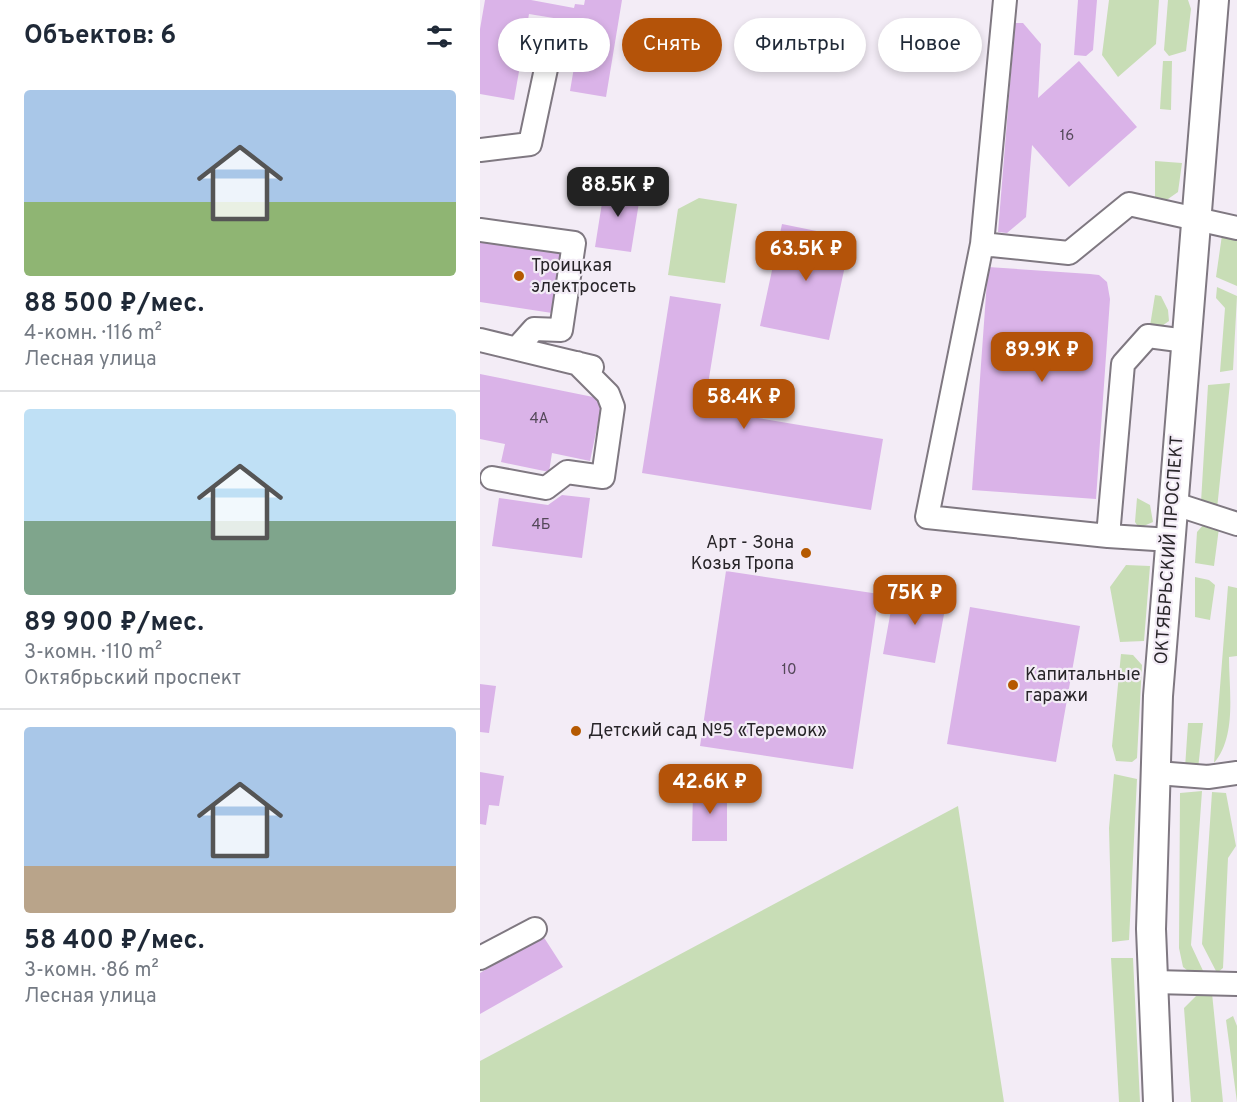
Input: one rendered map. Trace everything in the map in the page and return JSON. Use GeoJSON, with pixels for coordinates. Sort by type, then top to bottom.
{"type":"FeatureCollection","features":[{"type":"Feature","properties":{"kind":"main road","name":"ОКТЯБРЬСКИЙ ПРОСПЕКТ"},"geometry":{"type":"LineString","coordinates":[[1158,1102],[1151,929],[1158,696],[1214,0]]}},
{"type":"Feature","properties":{"kind":"street"},"geometry":{"type":"LineString","coordinates":[[1005,0],[982,244],[927,517],[1108,536],[1171,540]]}},
{"type":"Feature","properties":{"kind":"street"},"geometry":{"type":"LineString","coordinates":[[480,150],[530,144],[545,72]]}},
{"type":"Feature","properties":{"kind":"street"},"geometry":{"type":"LineString","coordinates":[[982,244],[1069,253],[1129,204],[1237,228]]}},
{"type":"Feature","properties":{"kind":"street"},"geometry":{"type":"LineString","coordinates":[[480,230],[574,243],[561,330],[534,329],[517,348]]}},
{"type":"Feature","properties":{"kind":"street"},"geometry":{"type":"LineString","coordinates":[[1108,536],[1123,364],[1148,336],[1186,342]]}},
{"type":"Feature","properties":{"kind":"street"},"geometry":{"type":"LineString","coordinates":[[480,339],[603,370]]}},
{"type":"Feature","properties":{"kind":"street"},"geometry":{"type":"LineString","coordinates":[[492,478],[546,488],[567,472],[603,477],[614,407],[608,394],[577,363]]}},
{"type":"Feature","properties":{"kind":"street"},"geometry":{"type":"LineString","coordinates":[[1172,503],[1237,524]]}},
{"type":"Feature","properties":{"kind":"street"},"geometry":{"type":"LineString","coordinates":[[1156,773],[1208,777],[1237,773]]}},
{"type":"Feature","properties":{"kind":"street"},"geometry":{"type":"LineString","coordinates":[[480,958],[535,929]]}},
{"type":"Feature","properties":{"kind":"street"},"geometry":{"type":"LineString","coordinates":[[1153,982],[1235,988]]}},
{"type":"Feature","properties":{"kind":"green space"},"geometry":{"type":"Polygon","coordinates":[[[1109,0],[1159,0],[1156,44],[1118,77],[1102,55],[1109,0]]]}},
{"type":"Feature","properties":{"kind":"green space"},"geometry":{"type":"Polygon","coordinates":[[[1168,0],[1188,0],[1191,9],[1186,51],[1169,56],[1164,50],[1168,0]]]}},
{"type":"Feature","properties":{"kind":"green space"},"geometry":{"type":"Polygon","coordinates":[[[1163,61],[1172,61],[1171,110],[1160,109],[1163,61]]]}},
{"type":"Feature","properties":{"kind":"green space"},"geometry":{"type":"Polygon","coordinates":[[[1155,161],[1182,163],[1178,192],[1168,199],[1155,201],[1155,161]]]}},
{"type":"Feature","properties":{"kind":"green space"},"geometry":{"type":"Polygon","coordinates":[[[699,198],[737,204],[725,283],[668,275],[678,209],[699,198]]]}},
{"type":"Feature","properties":{"kind":"green space"},"geometry":{"type":"Polygon","coordinates":[[[1237,234],[1237,286],[1216,277],[1222,235],[1237,234]]]}},
{"type":"Feature","properties":{"kind":"green space"},"geometry":{"type":"Polygon","coordinates":[[[1217,287],[1237,296],[1233,370],[1220,372],[1225,308],[1216,298],[1217,287]]]}},
{"type":"Feature","properties":{"kind":"green space"},"geometry":{"type":"Polygon","coordinates":[[[1155,295],[1161,296],[1168,310],[1169,321],[1159,328],[1150,326],[1155,295]]]}},
{"type":"Feature","properties":{"kind":"green space"},"geometry":{"type":"Polygon","coordinates":[[[1230,383],[1217,509],[1201,502],[1208,385],[1230,383]]]}},
{"type":"Feature","properties":{"kind":"green space"},"geometry":{"type":"Polygon","coordinates":[[[1137,498],[1150,505],[1153,522],[1139,528],[1135,522],[1137,498]]]}},
{"type":"Feature","properties":{"kind":"green space"},"geometry":{"type":"Polygon","coordinates":[[[1204,524],[1219,528],[1214,566],[1195,563],[1197,532],[1204,524]]]}},
{"type":"Feature","properties":{"kind":"green space"},"geometry":{"type":"Polygon","coordinates":[[[1126,565],[1150,566],[1144,641],[1120,642],[1110,587],[1126,565]]]}},
{"type":"Feature","properties":{"kind":"green space"},"geometry":{"type":"Polygon","coordinates":[[[1195,577],[1209,580],[1215,585],[1210,620],[1195,617],[1195,577]]]}},
{"type":"Feature","properties":{"kind":"green space"},"geometry":{"type":"Polygon","coordinates":[[[1228,586],[1237,588],[1237,656],[1229,657],[1229,727],[1221,752],[1214,763],[1228,586]]]}},
{"type":"Feature","properties":{"kind":"green space"},"geometry":{"type":"Polygon","coordinates":[[[1121,654],[1133,655],[1142,665],[1137,758],[1132,762],[1116,761],[1112,746],[1121,654]]]}},
{"type":"Feature","properties":{"kind":"green space"},"geometry":{"type":"Polygon","coordinates":[[[1188,723],[1203,723],[1198,769],[1185,768],[1188,723]]]}},
{"type":"Feature","properties":{"kind":"green space"},"geometry":{"type":"Polygon","coordinates":[[[1114,774],[1137,779],[1129,940],[1112,942],[1109,828],[1114,774]]]}},
{"type":"Feature","properties":{"kind":"green space"},"geometry":{"type":"Polygon","coordinates":[[[1202,791],[1191,945],[1205,975],[1192,974],[1183,967],[1179,948],[1180,793],[1202,791]]]}},
{"type":"Feature","properties":{"kind":"green space"},"geometry":{"type":"Polygon","coordinates":[[[1212,792],[1226,793],[1236,846],[1228,858],[1223,968],[1217,973],[1202,944],[1212,792]]]}},
{"type":"Feature","properties":{"kind":"green space"},"geometry":{"type":"Polygon","coordinates":[[[958,806],[1004,1102],[480,1102],[480,1061],[958,806]]]}},
{"type":"Feature","properties":{"kind":"green space"},"geometry":{"type":"Polygon","coordinates":[[[1111,958],[1133,958],[1140,1102],[1119,1102],[1111,958]]]}},
{"type":"Feature","properties":{"kind":"green space"},"geometry":{"type":"Polygon","coordinates":[[[1212,993],[1223,1102],[1191,1102],[1184,1008],[1197,995],[1212,993]]]}},
{"type":"Feature","properties":{"kind":"green space"},"geometry":{"type":"Polygon","coordinates":[[[1233,1016],[1237,1026],[1237,1102],[1226,1020],[1233,1016]]]}},
{"type":"Feature","properties":{"kind":"building"},"geometry":{"type":"Polygon","coordinates":[[[485,0],[531,0],[574,8],[575,4],[584,5],[585,0],[622,0],[606,97],[570,91],[573,72],[610,72],[610,18],[554,18],[529,14],[528,18],[498,18],[498,72],[519,72],[514,100],[480,94],[480,29],[485,0]]]}},
{"type":"Feature","properties":{"kind":"building"},"geometry":{"type":"Polygon","coordinates":[[[1078,0],[1097,0],[1093,50],[1086,56],[1074,55],[1078,0]]]}},
{"type":"Feature","properties":{"kind":"building"},"geometry":{"type":"Polygon","coordinates":[[[1015,23],[1023,23],[1041,44],[1038,98],[1079,61],[1137,127],[1069,187],[1032,145],[1026,217],[1007,233],[998,232],[1015,23]]]}},
{"type":"Feature","properties":{"kind":"building"},"geometry":{"type":"Polygon","coordinates":[[[605,184],[641,190],[631,252],[595,247],[605,184]]]}},
{"type":"Feature","properties":{"kind":"building"},"geometry":{"type":"Polygon","coordinates":[[[782,224],[851,238],[829,340],[760,326],[782,224]]]}},
{"type":"Feature","properties":{"kind":"building","name":"Троицкая электросеть"},"geometry":{"type":"Polygon","coordinates":[[[480,238],[562,251],[552,313],[480,302],[480,238]]]}},
{"type":"Feature","properties":{"kind":"building"},"geometry":{"type":"Polygon","coordinates":[[[988,267],[1099,275],[1107,282],[1110,299],[1096,499],[972,490],[988,267]]]}},
{"type":"Feature","properties":{"kind":"building"},"geometry":{"type":"Polygon","coordinates":[[[670,296],[721,304],[704,409],[883,439],[871,510],[642,473],[670,296]]]}},
{"type":"Feature","properties":{"kind":"building"},"geometry":{"type":"Polygon","coordinates":[[[480,374],[603,399],[590,461],[552,453],[549,472],[501,462],[505,444],[480,439],[480,374]]]}},
{"type":"Feature","properties":{"kind":"building"},"geometry":{"type":"Polygon","coordinates":[[[562,495],[590,498],[582,558],[492,546],[499,498],[548,505],[562,495]]]}},
{"type":"Feature","properties":{"kind":"building"},"geometry":{"type":"Polygon","coordinates":[[[726,571],[879,594],[853,769],[700,746],[726,571]]]}},
{"type":"Feature","properties":{"kind":"building"},"geometry":{"type":"Polygon","coordinates":[[[895,588],[947,598],[935,663],[883,654],[895,588]]]}},
{"type":"Feature","properties":{"kind":"building","name":"Капитальные гаражи"},"geometry":{"type":"Polygon","coordinates":[[[970,607],[1080,626],[1056,762],[947,744],[970,607]]]}},
{"type":"Feature","properties":{"kind":"building"},"geometry":{"type":"Polygon","coordinates":[[[480,684],[496,686],[489,733],[480,732],[480,684]]]}},
{"type":"Feature","properties":{"kind":"building"},"geometry":{"type":"Polygon","coordinates":[[[480,772],[504,776],[499,806],[489,805],[486,825],[480,824],[480,772]]]}},
{"type":"Feature","properties":{"kind":"building"},"geometry":{"type":"Polygon","coordinates":[[[693,788],[727,789],[727,841],[692,841],[693,788]]]}},
{"type":"Feature","properties":{"kind":"building"},"geometry":{"type":"Polygon","coordinates":[[[543,936],[563,967],[480,1014],[480,973],[543,936]]]}},
{"type":"Feature","properties":{"kind":"place","name":"Троицкая электросеть"},"geometry":{"type":"Point","coordinates":[519,276]}},
{"type":"Feature","properties":{"kind":"place","name":"Арт - Зона Козья Тропа"},"geometry":{"type":"Point","coordinates":[806,553]}},
{"type":"Feature","properties":{"kind":"place","name":"Капитальные гаражи"},"geometry":{"type":"Point","coordinates":[1013,685]}},
{"type":"Feature","properties":{"kind":"place","name":"Детский сад №5 «Теремок»"},"geometry":{"type":"Point","coordinates":[576,731]}}]}
